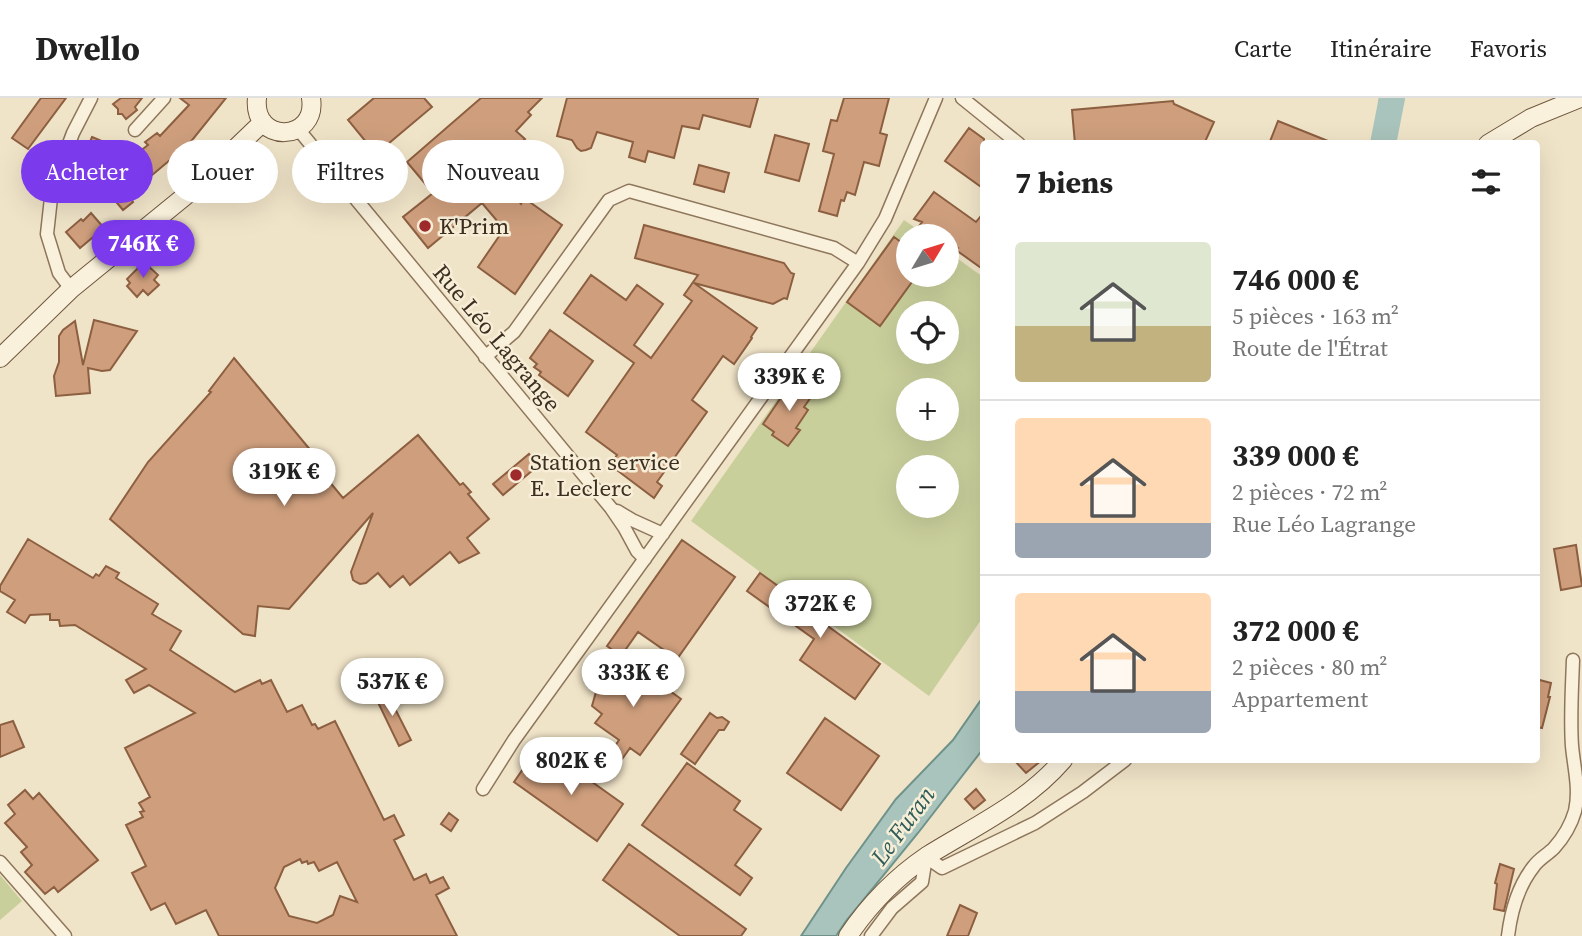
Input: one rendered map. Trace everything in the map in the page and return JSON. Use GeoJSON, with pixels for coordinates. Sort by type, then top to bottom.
{"type":"FeatureCollection","features":[{"type":"Feature","properties":{"kind":"main road"},"geometry":{"type":"LineString","coordinates":[[257,98],[256,106],[262,122],[277,132],[298,129],[308,119],[311,98]]}},
{"type":"Feature","properties":{"kind":"main road"},"geometry":{"type":"LineString","coordinates":[[1495,140],[1531,118],[1580,98]]}},
{"type":"Feature","properties":{"kind":"main road"},"geometry":{"type":"LineString","coordinates":[[0,358],[71,289],[190,192],[262,122]]}},
{"type":"Feature","properties":{"kind":"main road"},"geometry":{"type":"LineString","coordinates":[[848,936],[891,884],[926,857],[1003,811],[1035,787],[1060,763]]}},
{"type":"Feature","properties":{"kind":"street"},"geometry":{"type":"LineString","coordinates":[[71,289],[60,273],[47,234],[52,189],[73,133],[91,98]]}},
{"type":"Feature","properties":{"kind":"street"},"geometry":{"type":"LineString","coordinates":[[135,130],[164,98]]}},
{"type":"Feature","properties":{"kind":"street"},"geometry":{"type":"LineString","coordinates":[[483,789],[514,740],[858,263],[885,219],[936,98]]}},
{"type":"Feature","properties":{"kind":"street"},"geometry":{"type":"LineString","coordinates":[[962,98],[1014,140]]}},
{"type":"Feature","properties":{"kind":"street","name":"Rue Léo Lagrange"},"geometry":{"type":"LineString","coordinates":[[298,129],[611,508]]}},
{"type":"Feature","properties":{"kind":"street"},"geometry":{"type":"LineString","coordinates":[[485,357],[514,332],[609,200],[629,191],[834,248],[858,263]]}},
{"type":"Feature","properties":{"kind":"street"},"geometry":{"type":"LineString","coordinates":[[611,508],[663,534]]}},
{"type":"Feature","properties":{"kind":"street"},"geometry":{"type":"LineString","coordinates":[[611,508],[637,551],[645,559]]}},
{"type":"Feature","properties":{"kind":"street"},"geometry":{"type":"LineString","coordinates":[[1508,936],[1510,918],[1522,881],[1535,863],[1553,848],[1567,831],[1575,811],[1578,787],[1572,747],[1573,660]]}},
{"type":"Feature","properties":{"kind":"street"},"geometry":{"type":"LineString","coordinates":[[871,936],[882,918],[922,882],[926,857],[942,868],[1035,823],[1121,763]]}},
{"type":"Feature","properties":{"kind":"street"},"geometry":{"type":"LineString","coordinates":[[0,862],[65,936]]}},
{"type":"Feature","properties":{"kind":"green space"},"geometry":{"type":"Polygon","coordinates":[[[896,231],[896,287],[959,287],[959,260],[980,275],[980,621],[929,696],[691,521],[896,231]]]}},
{"type":"Feature","properties":{"kind":"green space"},"geometry":{"type":"Polygon","coordinates":[[[0,875],[22,901],[0,920],[0,875]]]}},
{"type":"Feature","properties":{"kind":"water"},"geometry":{"type":"Polygon","coordinates":[[[1380,98],[1391,98],[1384,140],[1374,140],[1380,98]]]}},
{"type":"Feature","properties":{"kind":"water"},"geometry":{"type":"Polygon","coordinates":[[[980,701],[980,753],[836,936],[801,936],[896,799],[953,740],[980,701]]]}},
{"type":"Feature","properties":{"kind":"building"},"geometry":{"type":"Polygon","coordinates":[[[41,98],[66,98],[35,140],[21,140],[21,144],[12,138],[41,98]]]}},
{"type":"Feature","properties":{"kind":"building"},"geometry":{"type":"Polygon","coordinates":[[[121,98],[142,98],[135,107],[137,110],[126,119],[122,114],[118,114],[118,109],[113,104],[121,98]]]}},
{"type":"Feature","properties":{"kind":"building"},"geometry":{"type":"Polygon","coordinates":[[[180,98],[226,98],[192,140],[167,140],[167,162],[153,174],[153,140],[148,140],[157,133],[160,136],[189,105],[180,98]]]}},
{"type":"Feature","properties":{"kind":"building"},"geometry":{"type":"Polygon","coordinates":[[[374,98],[424,98],[432,107],[393,140],[364,140],[348,120],[374,98]]]}},
{"type":"Feature","properties":{"kind":"building"},"geometry":{"type":"Polygon","coordinates":[[[481,98],[542,98],[528,112],[531,115],[516,131],[524,140],[432,140],[481,98]]]}},
{"type":"Feature","properties":{"kind":"building"},"geometry":{"type":"Polygon","coordinates":[[[567,98],[758,98],[750,127],[703,115],[699,129],[682,126],[674,158],[648,151],[645,162],[629,157],[633,142],[597,132],[591,148],[581,151],[572,140],[557,136],[567,98]]]}},
{"type":"Feature","properties":{"kind":"building"},"geometry":{"type":"Polygon","coordinates":[[[844,98],[889,98],[880,133],[887,135],[879,166],[864,162],[855,195],[847,192],[844,201],[841,200],[837,216],[819,211],[834,154],[823,151],[831,120],[837,121],[844,98]]]}},
{"type":"Feature","properties":{"kind":"building"},"geometry":{"type":"Polygon","coordinates":[[[1173,101],[1174,104],[1214,122],[1206,140],[1075,140],[1072,110],[1173,101]]]}},
{"type":"Feature","properties":{"kind":"building"},"geometry":{"type":"Polygon","coordinates":[[[1278,121],[1326,140],[1271,140],[1278,121]]]}},
{"type":"Feature","properties":{"kind":"building"},"geometry":{"type":"Polygon","coordinates":[[[969,128],[984,139],[980,140],[980,186],[945,161],[969,128]]]}},
{"type":"Feature","properties":{"kind":"building"},"geometry":{"type":"Polygon","coordinates":[[[775,135],[809,144],[799,181],[765,172],[775,135]]]}},
{"type":"Feature","properties":{"kind":"building"},"geometry":{"type":"Polygon","coordinates":[[[422,149],[422,180],[408,163],[422,149]]]}},
{"type":"Feature","properties":{"kind":"building"},"geometry":{"type":"Polygon","coordinates":[[[699,165],[729,173],[724,192],[694,184],[699,165]]]}},
{"type":"Feature","properties":{"kind":"building"},"geometry":{"type":"Polygon","coordinates":[[[934,192],[976,222],[980,217],[980,267],[959,252],[959,224],[921,224],[922,222],[914,219],[934,192]]]}},
{"type":"Feature","properties":{"kind":"building"},"geometry":{"type":"Polygon","coordinates":[[[422,202],[482,203],[428,248],[403,217],[422,202]]]}},
{"type":"Feature","properties":{"kind":"building"},"geometry":{"type":"Polygon","coordinates":[[[117,203],[132,203],[123,210],[117,203]]]}},
{"type":"Feature","properties":{"kind":"building"},"geometry":{"type":"Polygon","coordinates":[[[482,203],[531,203],[562,225],[515,294],[478,267],[504,229],[482,203]]]}},
{"type":"Feature","properties":{"kind":"building"},"geometry":{"type":"Polygon","coordinates":[[[91,213],[104,228],[80,248],[66,232],[91,213]]]}},
{"type":"Feature","properties":{"kind":"building"},"geometry":{"type":"Polygon","coordinates":[[[644,225],[784,263],[794,274],[787,299],[773,304],[694,283],[757,328],[734,364],[723,356],[692,400],[707,412],[657,482],[662,486],[654,498],[618,471],[622,467],[613,461],[617,455],[586,432],[634,363],[564,313],[591,275],[626,300],[637,285],[663,304],[634,345],[651,358],[692,301],[684,295],[698,275],[635,258],[644,225]]]}},
{"type":"Feature","properties":{"kind":"building"},"geometry":{"type":"Polygon","coordinates":[[[894,237],[896,238],[896,287],[908,287],[880,326],[847,302],[894,237]]]}},
{"type":"Feature","properties":{"kind":"building"},"geometry":{"type":"Polygon","coordinates":[[[144,262],[158,275],[154,280],[159,285],[148,295],[143,290],[137,297],[127,286],[130,283],[127,279],[144,262]]]}},
{"type":"Feature","properties":{"kind":"building"},"geometry":{"type":"Polygon","coordinates":[[[94,320],[137,331],[110,370],[88,368],[90,393],[56,396],[54,376],[59,362],[59,336],[75,321],[83,365],[94,320]]]}},
{"type":"Feature","properties":{"kind":"building"},"geometry":{"type":"Polygon","coordinates":[[[550,330],[593,361],[568,396],[539,375],[541,372],[534,367],[537,364],[530,358],[550,330]]]}},
{"type":"Feature","properties":{"kind":"building"},"geometry":{"type":"Polygon","coordinates":[[[234,358],[312,452],[308,456],[343,498],[418,435],[460,485],[463,483],[471,492],[468,494],[489,519],[467,538],[479,553],[459,563],[450,552],[410,585],[403,576],[390,587],[378,573],[366,583],[360,584],[353,580],[351,572],[373,513],[289,609],[258,606],[255,636],[243,634],[110,519],[148,462],[211,392],[209,391],[234,358]]]}},
{"type":"Feature","properties":{"kind":"building"},"geometry":{"type":"Polygon","coordinates":[[[798,381],[814,393],[804,407],[808,410],[796,428],[800,430],[788,446],[772,435],[774,432],[763,424],[786,390],[789,393],[798,381]]]}},
{"type":"Feature","properties":{"kind":"building","name":"Station service E. Leclerc"},"geometry":{"type":"Polygon","coordinates":[[[529,454],[539,465],[503,495],[493,484],[529,454]]]}},
{"type":"Feature","properties":{"kind":"building"},"geometry":{"type":"Polygon","coordinates":[[[28,539],[93,578],[96,574],[99,576],[106,566],[119,573],[116,578],[158,604],[152,614],[181,631],[170,650],[235,692],[260,680],[262,684],[271,680],[287,712],[302,705],[312,725],[315,724],[318,729],[335,721],[384,820],[394,815],[404,835],[394,840],[414,880],[426,874],[430,883],[443,877],[449,888],[436,895],[457,936],[219,936],[206,910],[176,924],[165,903],[151,910],[132,873],[146,866],[126,825],[143,817],[140,812],[144,811],[139,803],[150,797],[125,748],[195,713],[149,685],[134,693],[126,680],[146,669],[75,625],[60,626],[59,620],[50,620],[50,614],[30,615],[25,623],[7,612],[15,600],[0,591],[0,586],[28,539]],[[300,859],[284,867],[275,888],[289,916],[317,923],[333,915],[340,896],[357,902],[337,862],[319,871],[314,862],[302,863],[300,859]]]}},
{"type":"Feature","properties":{"kind":"building"},"geometry":{"type":"Polygon","coordinates":[[[682,540],[735,577],[677,659],[638,632],[621,656],[607,646],[682,540]]]}},
{"type":"Feature","properties":{"kind":"building"},"geometry":{"type":"Polygon","coordinates":[[[1576,545],[1582,586],[1561,590],[1554,549],[1576,545]]]}},
{"type":"Feature","properties":{"kind":"building"},"geometry":{"type":"Polygon","coordinates":[[[760,573],[827,621],[825,624],[880,664],[855,699],[800,660],[814,639],[747,591],[760,573]]]}},
{"type":"Feature","properties":{"kind":"building"},"geometry":{"type":"Polygon","coordinates":[[[633,664],[681,699],[640,755],[630,748],[620,762],[609,755],[619,740],[595,723],[602,714],[592,706],[600,678],[606,683],[633,664]]]}},
{"type":"Feature","properties":{"kind":"building"},"geometry":{"type":"Polygon","coordinates":[[[1540,680],[1551,683],[1540,728],[1540,680]]]}},
{"type":"Feature","properties":{"kind":"building"},"geometry":{"type":"Polygon","coordinates":[[[385,689],[411,740],[399,746],[374,694],[385,689]]]}},
{"type":"Feature","properties":{"kind":"building"},"geometry":{"type":"Polygon","coordinates":[[[710,713],[729,722],[724,730],[719,730],[695,764],[681,754],[710,713]]]}},
{"type":"Feature","properties":{"kind":"building"},"geometry":{"type":"Polygon","coordinates":[[[825,718],[879,756],[841,810],[787,773],[825,718]]]}},
{"type":"Feature","properties":{"kind":"building"},"geometry":{"type":"Polygon","coordinates":[[[13,721],[24,747],[0,757],[0,725],[13,721]]]}},
{"type":"Feature","properties":{"kind":"building"},"geometry":{"type":"Polygon","coordinates":[[[564,762],[623,804],[597,841],[514,782],[523,769],[564,762]]]}},
{"type":"Feature","properties":{"kind":"building"},"geometry":{"type":"Polygon","coordinates":[[[687,763],[740,801],[734,810],[761,829],[735,865],[752,878],[740,895],[642,825],[687,763]]]}},
{"type":"Feature","properties":{"kind":"building"},"geometry":{"type":"Polygon","coordinates":[[[1017,763],[1038,763],[1026,773],[1017,763]]]}},
{"type":"Feature","properties":{"kind":"building"},"geometry":{"type":"Polygon","coordinates":[[[976,789],[985,800],[974,809],[965,799],[976,789]]]}},
{"type":"Feature","properties":{"kind":"building"},"geometry":{"type":"Polygon","coordinates":[[[25,790],[33,799],[39,793],[98,860],[58,892],[54,887],[45,894],[25,872],[32,865],[21,852],[27,847],[5,823],[15,814],[8,805],[25,790]]]}},
{"type":"Feature","properties":{"kind":"building"},"geometry":{"type":"Polygon","coordinates":[[[449,813],[458,820],[451,831],[441,824],[449,813]]]}},
{"type":"Feature","properties":{"kind":"building"},"geometry":{"type":"Polygon","coordinates":[[[629,844],[746,929],[741,936],[680,936],[603,880],[629,844]]]}},
{"type":"Feature","properties":{"kind":"building"},"geometry":{"type":"Polygon","coordinates":[[[1500,864],[1514,869],[1504,911],[1494,909],[1495,883],[1500,864]]]}},
{"type":"Feature","properties":{"kind":"building"},"geometry":{"type":"Polygon","coordinates":[[[960,905],[977,913],[968,936],[947,936],[960,905]]]}},
{"type":"Feature","properties":{"kind":"waterway","name":"Le Furan"},"geometry":{"type":"LineString","coordinates":[[1384,140],[1392,98]]}},
{"type":"Feature","properties":{"kind":"place","name":"K'Prim"},"geometry":{"type":"Point","coordinates":[425,226]}},
{"type":"Feature","properties":{"kind":"place","name":"Station service E. Leclerc"},"geometry":{"type":"Point","coordinates":[516,475]}}]}
